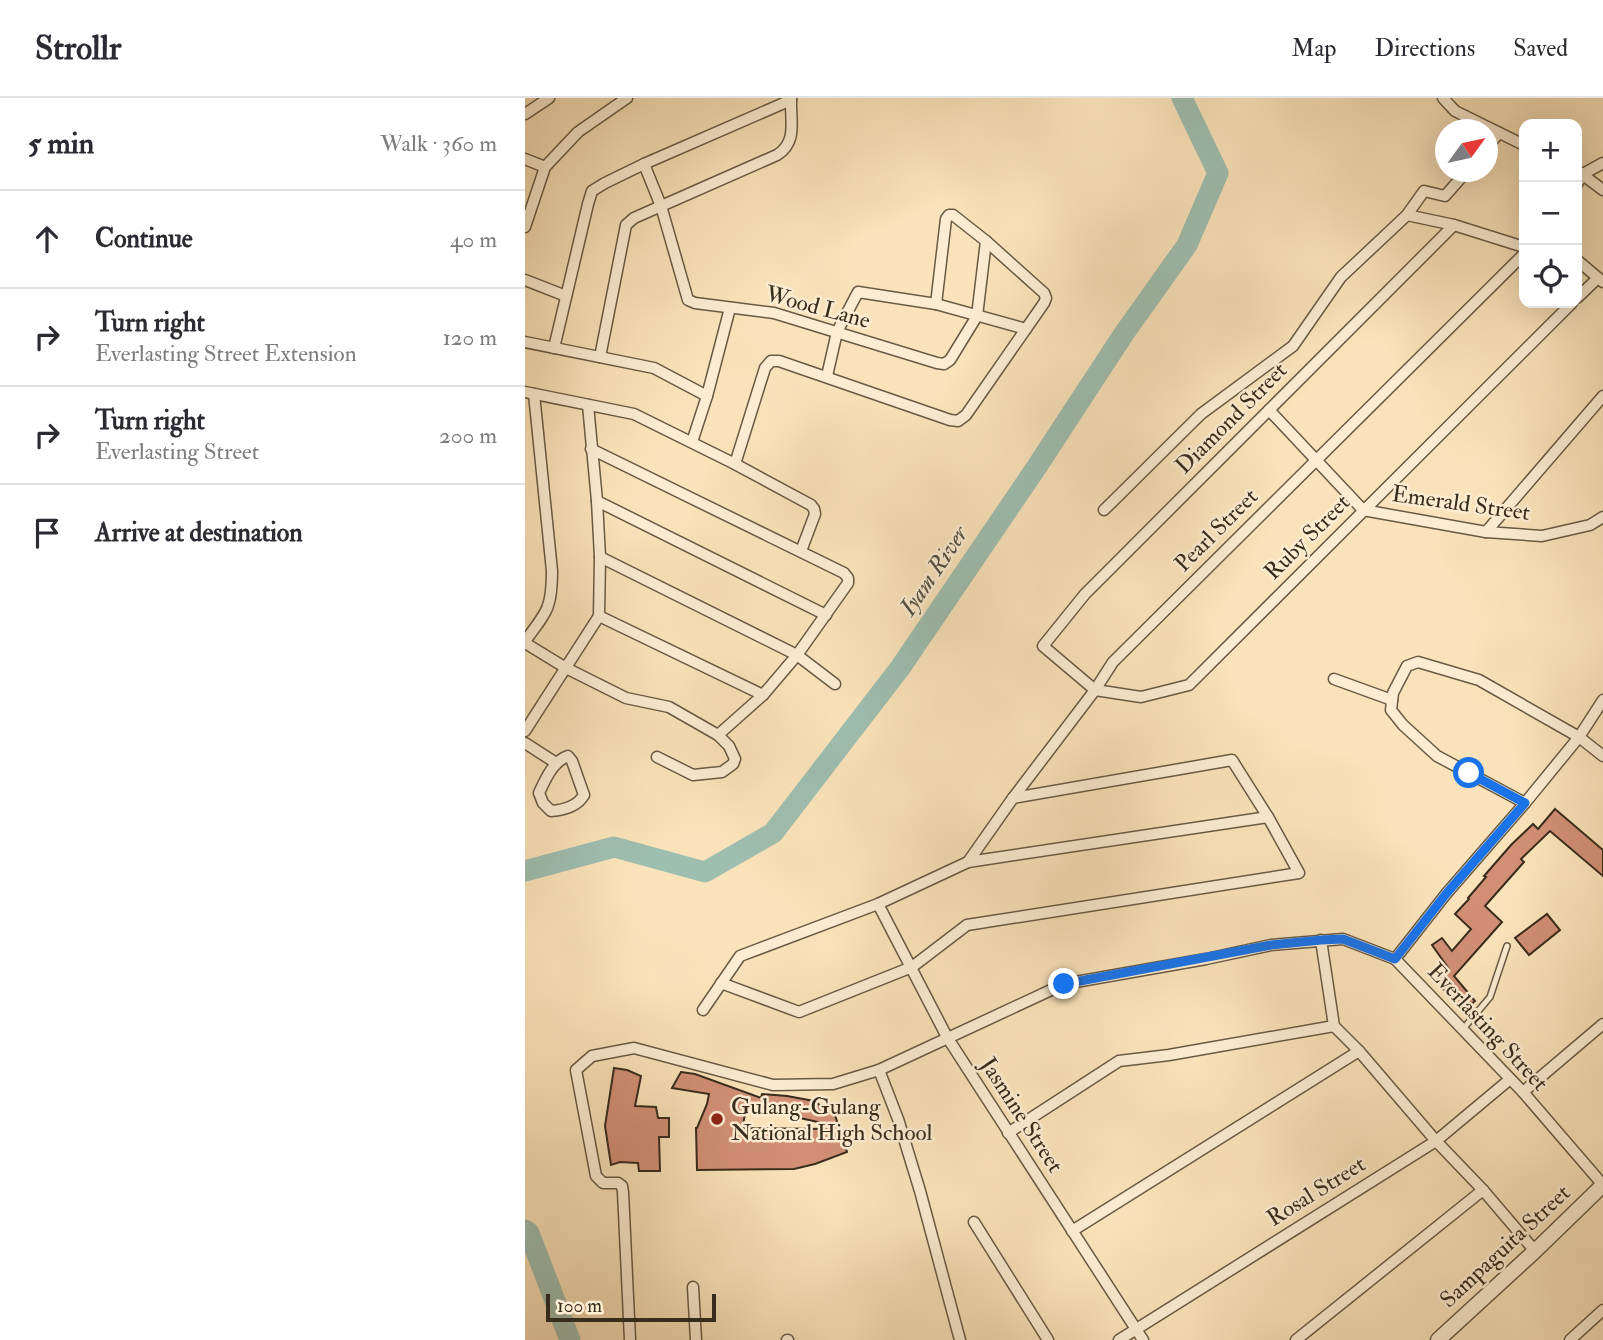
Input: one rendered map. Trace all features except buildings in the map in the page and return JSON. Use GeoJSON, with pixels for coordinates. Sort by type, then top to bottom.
{"type":"FeatureCollection","features":[{"type":"Feature","properties":{"kind":"street"},"geometry":{"type":"LineString","coordinates":[[525,114],[538,101],[549,98]]}},
{"type":"Feature","properties":{"kind":"street"},"geometry":{"type":"LineString","coordinates":[[525,227],[545,167],[578,132],[627,98]]}},
{"type":"Feature","properties":{"kind":"street"},"geometry":{"type":"LineString","coordinates":[[1443,98],[1455,110],[1519,143]]}},
{"type":"Feature","properties":{"kind":"street"},"geometry":{"type":"LineString","coordinates":[[554,348],[592,191],[644,164],[791,99],[791,140],[785,150],[634,218],[626,225],[600,357]]}},
{"type":"Feature","properties":{"kind":"street"},"geometry":{"type":"LineString","coordinates":[[525,159],[545,167]]}},
{"type":"Feature","properties":{"kind":"street"},"geometry":{"type":"LineString","coordinates":[[1582,174],[1603,163]]}},
{"type":"Feature","properties":{"kind":"street","name":"Wood Lane"},"geometry":{"type":"LineString","coordinates":[[644,164],[661,206],[688,300],[774,313],[944,364],[950,360],[977,316],[986,241]]}},
{"type":"Feature","properties":{"kind":"street"},"geometry":{"type":"LineString","coordinates":[[1582,178],[1603,190]]}},
{"type":"Feature","properties":{"kind":"street"},"geometry":{"type":"LineString","coordinates":[[1104,510],[1201,414],[1293,346],[1341,277],[1407,215],[1424,191],[1445,196],[1457,182]]}},
{"type":"Feature","properties":{"kind":"street"},"geometry":{"type":"LineString","coordinates":[[735,464],[765,368],[771,361],[827,376],[958,421],[1026,330],[1046,298],[1044,293],[986,241],[953,215],[949,215],[946,219],[936,304]]}},
{"type":"Feature","properties":{"kind":"street"},"geometry":{"type":"LineString","coordinates":[[1407,215],[1454,225],[1519,245]]}},
{"type":"Feature","properties":{"kind":"street","name":"Diamond Street"},"geometry":{"type":"LineString","coordinates":[[1095,690],[1042,646],[1084,594],[1454,225]]}},
{"type":"Feature","properties":{"kind":"street","name":"Pearl Street"},"geometry":{"type":"LineString","coordinates":[[968,862],[1113,662],[1519,259]]}},
{"type":"Feature","properties":{"kind":"street"},"geometry":{"type":"LineString","coordinates":[[1582,264],[1600,280],[1582,294]]}},
{"type":"Feature","properties":{"kind":"street"},"geometry":{"type":"LineString","coordinates":[[525,280],[566,296]]}},
{"type":"Feature","properties":{"kind":"street"},"geometry":{"type":"LineString","coordinates":[[827,376],[837,332],[858,292],[936,304],[1026,330]]}},
{"type":"Feature","properties":{"kind":"street"},"geometry":{"type":"LineString","coordinates":[[692,442],[730,308]]}},
{"type":"Feature","properties":{"kind":"street","name":"Ruby Street"},"geometry":{"type":"LineString","coordinates":[[1095,690],[1141,697],[1189,685],[1567,308]]}},
{"type":"Feature","properties":{"kind":"street"},"geometry":{"type":"LineString","coordinates":[[525,342],[654,368],[707,396]]}},
{"type":"Feature","properties":{"kind":"street"},"geometry":{"type":"LineString","coordinates":[[657,757],[693,775],[722,772],[733,764],[735,759],[729,746],[718,735],[669,707],[626,698],[525,642],[546,614],[552,594],[552,571],[529,393],[635,414],[811,505],[815,514],[801,551]]}},
{"type":"Feature","properties":{"kind":"street"},"geometry":{"type":"LineString","coordinates":[[1486,532],[1603,396]]}},
{"type":"Feature","properties":{"kind":"street"},"geometry":{"type":"LineString","coordinates":[[525,731],[599,615],[600,557],[588,405]]}},
{"type":"Feature","properties":{"kind":"street","name":"Emerald Street"},"geometry":{"type":"LineString","coordinates":[[1269,410],[1363,510],[1486,532],[1542,536],[1590,525],[1603,517]]}},
{"type":"Feature","properties":{"kind":"street"},"geometry":{"type":"LineString","coordinates":[[591,449],[801,551],[844,573],[848,578],[848,583],[797,655],[763,695],[718,735]]}},
{"type":"Feature","properties":{"kind":"street"},"geometry":{"type":"LineString","coordinates":[[597,501],[826,615]]}},
{"type":"Feature","properties":{"kind":"street"},"geometry":{"type":"LineString","coordinates":[[600,557],[797,655],[835,684]]}},
{"type":"Feature","properties":{"kind":"street"},"geometry":{"type":"LineString","coordinates":[[599,615],[763,695]]}},
{"type":"Feature","properties":{"kind":"street"},"geometry":{"type":"LineString","coordinates":[[1525,803],[1437,756],[1403,725],[1391,710],[1394,693],[1408,666],[1418,662],[1479,680],[1579,737],[1603,756]]}},
{"type":"Feature","properties":{"kind":"street"},"geometry":{"type":"LineString","coordinates":[[1334,679],[1392,700]]}},
{"type":"Feature","properties":{"kind":"street"},"geometry":{"type":"LineString","coordinates":[[1395,959],[1446,894],[1579,737],[1603,700]]}},
{"type":"Feature","properties":{"kind":"street"},"geometry":{"type":"LineString","coordinates":[[525,743],[556,763]]}},
{"type":"Feature","properties":{"kind":"street"},"geometry":{"type":"LineString","coordinates":[[568,756],[584,795],[580,801],[564,810],[551,811],[543,803],[539,793],[556,763],[562,757],[568,756]]}},
{"type":"Feature","properties":{"kind":"street"},"geometry":{"type":"LineString","coordinates":[[721,983],[799,1012],[912,967],[967,925],[1299,873],[1233,760],[1013,798]]}},
{"type":"Feature","properties":{"kind":"street"},"geometry":{"type":"LineString","coordinates":[[703,1010],[740,956],[879,904],[968,862],[1268,817]]}},
{"type":"Feature","properties":{"kind":"street","name":"Jasmine Street"},"geometry":{"type":"LineString","coordinates":[[879,904],[947,1037],[1143,1340]]}},
{"type":"Feature","properties":{"kind":"street","name":"Everlasting Street"},"geometry":{"type":"LineString","coordinates":[[630,1340],[622,1186],[618,1183],[603,1183],[596,1176],[576,1070],[592,1056],[634,1048],[773,1085],[833,1084],[879,1070],[1064,984],[1271,945],[1343,939],[1395,959],[1523,1093],[1603,1185]]}},
{"type":"Feature","properties":{"kind":"street"},"geometry":{"type":"LineString","coordinates":[[1321,940],[1334,1026],[1535,1251]]}},
{"type":"Feature","properties":{"kind":"street"},"geometry":{"type":"LineString","coordinates":[[1523,1093],[1603,1024]]}},
{"type":"Feature","properties":{"kind":"street"},"geometry":{"type":"LineString","coordinates":[[1008,1133],[1119,1062],[1334,1026]]}},
{"type":"Feature","properties":{"kind":"street"},"geometry":{"type":"LineString","coordinates":[[1072,1231],[1359,1051]]}},
{"type":"Feature","properties":{"kind":"street"},"geometry":{"type":"LineString","coordinates":[[879,1070],[898,1119],[960,1340]]}},
{"type":"Feature","properties":{"kind":"street","name":"Rosal Street"},"geometry":{"type":"LineString","coordinates":[[1119,1340],[1436,1141],[1509,1080]]}},
{"type":"Feature","properties":{"kind":"street","name":"Sampaguita Street"},"geometry":{"type":"LineString","coordinates":[[1439,1340],[1603,1185]]}},
{"type":"Feature","properties":{"kind":"street"},"geometry":{"type":"LineString","coordinates":[[1296,1340],[1483,1190]]}},
{"type":"Feature","properties":{"kind":"street"},"geometry":{"type":"LineString","coordinates":[[974,1222],[1048,1340]]}},
{"type":"Feature","properties":{"kind":"street"},"geometry":{"type":"LineString","coordinates":[[693,1287],[696,1340]]}},
{"type":"Feature","properties":{"kind":"street"},"geometry":{"type":"LineString","coordinates":[[1570,1340],[1603,1310]]}},
{"type":"Feature","properties":{"kind":"lane"},"geometry":{"type":"LineString","coordinates":[[1463,1029],[1490,997],[1507,946]]}},
{"type":"Feature","properties":{"kind":"waterway","name":"Iyam River"},"geometry":{"type":"LineString","coordinates":[[525,871],[614,847],[705,872],[773,833],[900,668],[1123,335],[1187,245],[1218,173],[1182,98]]}},
{"type":"Feature","properties":{"kind":"waterway","name":"Iyam River"},"geometry":{"type":"LineString","coordinates":[[525,1230],[529,1233],[570,1340]]}},
{"type":"Feature","properties":{"kind":"place","name":"Gulang-Gulang National High School"},"geometry":{"type":"Point","coordinates":[717,1119]}},
{"type":"Feature","properties":{"kind":"route"},"geometry":{"type":"LineString","coordinates":[[1064,984],[1271,945],[1321,940],[1343,939],[1395,959],[1446,894],[1525,803],[1469,773]]}}]}
